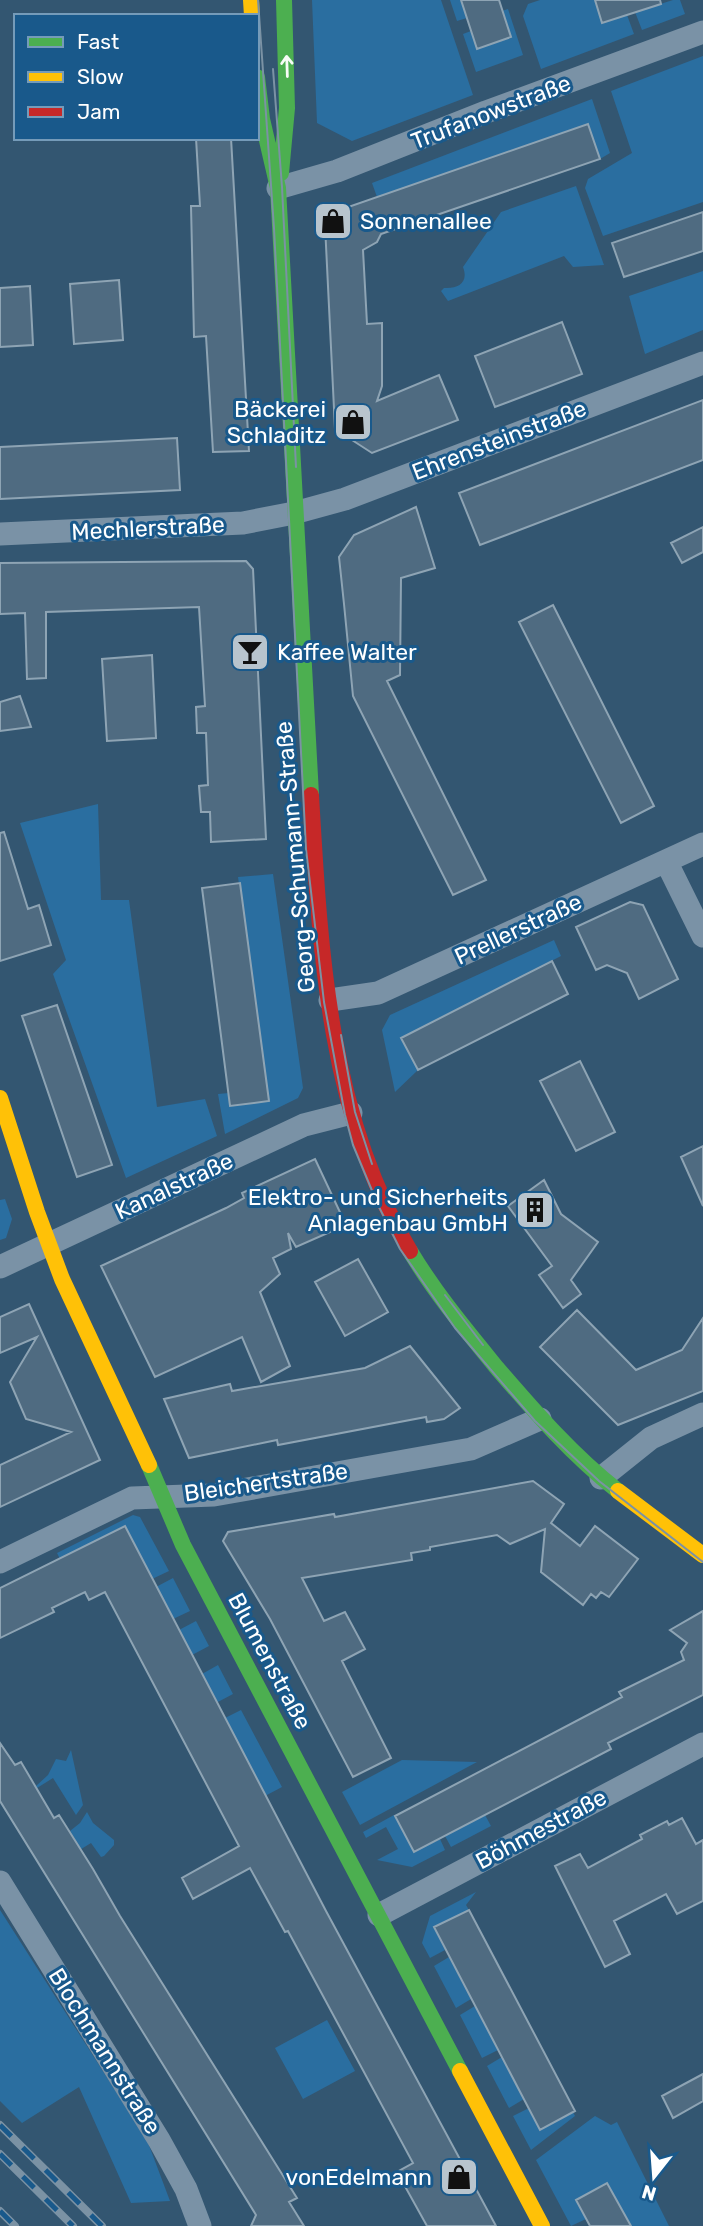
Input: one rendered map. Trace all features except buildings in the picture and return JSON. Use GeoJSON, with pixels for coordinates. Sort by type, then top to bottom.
{"type":"FeatureCollection","features":[{"type":"Feature","properties":{"kind":"main road","name":"Georg-Schumann-Straße"},"geometry":{"type":"LineString","coordinates":[[278,188],[287,131],[285,0]]}},
{"type":"Feature","properties":{"kind":"main road","name":"Georg-Schumann-Straße"},"geometry":{"type":"LineString","coordinates":[[259,94],[278,188],[318,919],[351,1113],[378,1192],[405,1246],[460,1324],[540,1419],[601,1478],[703,1555]]}},
{"type":"Feature","properties":{"kind":"main road","name":"Blumenstraße"},"geometry":{"type":"LineString","coordinates":[[0,1098],[49,1244],[74,1304],[164,1496],[183,1545],[542,2226]]}},
{"type":"Feature","properties":{"kind":"street","name":"Trufanowstraße"},"geometry":{"type":"LineString","coordinates":[[278,188],[337,171],[486,112],[703,32]]}},
{"type":"Feature","properties":{"kind":"street","name":"Ehrensteinstraße"},"geometry":{"type":"LineString","coordinates":[[294,513],[345,499],[703,363]]}},
{"type":"Feature","properties":{"kind":"street","name":"Mechlerstraße"},"geometry":{"type":"LineString","coordinates":[[0,534],[243,523],[294,513]]}},
{"type":"Feature","properties":{"kind":"street","name":"Prellerstraße"},"geometry":{"type":"LineString","coordinates":[[330,1000],[378,993],[703,844]]}},
{"type":"Feature","properties":{"kind":"street"},"geometry":{"type":"LineString","coordinates":[[666,861],[703,936]]}},
{"type":"Feature","properties":{"kind":"street","name":"Kanalstraße"},"geometry":{"type":"LineString","coordinates":[[0,1267],[304,1125],[351,1113]]}},
{"type":"Feature","properties":{"kind":"street"},"geometry":{"type":"LineString","coordinates":[[601,1478],[651,1437],[703,1415]]}},
{"type":"Feature","properties":{"kind":"street","name":"Bleichertstraße"},"geometry":{"type":"LineString","coordinates":[[0,1562],[132,1498],[214,1495],[471,1449],[540,1419]]}},
{"type":"Feature","properties":{"kind":"street","name":"Böhmestraße"},"geometry":{"type":"LineString","coordinates":[[379,1915],[703,1744]]}},
{"type":"Feature","properties":{"kind":"street","name":"Blochmannstraße"},"geometry":{"type":"LineString","coordinates":[[0,1882],[159,2140],[186,2189],[200,2226]]}},
{"type":"Feature","properties":{"kind":"shaded area"},"geometry":{"type":"Polygon","coordinates":[[[312,0],[441,0],[473,95],[352,141],[317,123],[312,0]]]}},
{"type":"Feature","properties":{"kind":"shaded area"},"geometry":{"type":"Polygon","coordinates":[[[450,0],[461,0],[467,18],[457,21],[450,0]]]}},
{"type":"Feature","properties":{"kind":"shaded area"},"geometry":{"type":"Polygon","coordinates":[[[540,0],[595,0],[602,23],[627,15],[634,34],[541,69],[523,16],[528,4],[540,0]]]}},
{"type":"Feature","properties":{"kind":"shaded area"},"geometry":{"type":"Polygon","coordinates":[[[680,0],[685,14],[642,30],[635,12],[680,0]]]}},
{"type":"Feature","properties":{"kind":"shaded area"},"geometry":{"type":"Polygon","coordinates":[[[508,9],[523,55],[476,72],[463,34],[471,31],[477,48],[511,38],[502,11],[508,9]]]}},
{"type":"Feature","properties":{"kind":"shaded area"},"geometry":{"type":"Polygon","coordinates":[[[703,56],[703,202],[603,236],[585,188],[588,179],[632,153],[611,91],[703,56]]]}},
{"type":"Feature","properties":{"kind":"shaded area"},"geometry":{"type":"Polygon","coordinates":[[[592,99],[610,153],[600,159],[588,124],[377,197],[372,183],[592,99]]]}},
{"type":"Feature","properties":{"kind":"shaded area"},"geometry":{"type":"Polygon","coordinates":[[[576,186],[604,265],[573,267],[564,256],[448,301],[441,291],[461,284],[465,277],[463,267],[501,212],[576,186]]]}},
{"type":"Feature","properties":{"kind":"shaded area"},"geometry":{"type":"Polygon","coordinates":[[[703,271],[703,330],[645,354],[629,296],[703,271]]]}},
{"type":"Feature","properties":{"kind":"shaded area"},"geometry":{"type":"Polygon","coordinates":[[[98,804],[101,900],[129,900],[157,1107],[205,1099],[217,1136],[126,1178],[53,974],[66,960],[20,823],[98,804]]]}},
{"type":"Feature","properties":{"kind":"shaded area"},"geometry":{"type":"Polygon","coordinates":[[[273,874],[303,1088],[298,1098],[225,1134],[218,1094],[229,1093],[231,1106],[269,1101],[238,877],[273,874]]]}},
{"type":"Feature","properties":{"kind":"shaded area"},"geometry":{"type":"Polygon","coordinates":[[[554,940],[561,956],[401,1038],[418,1070],[395,1092],[382,1030],[390,1015],[554,940]]]}},
{"type":"Feature","properties":{"kind":"shaded area"},"geometry":{"type":"Polygon","coordinates":[[[5,1199],[12,1219],[6,1238],[0,1240],[0,1200],[5,1199]]]}},
{"type":"Feature","properties":{"kind":"shaded area"},"geometry":{"type":"Polygon","coordinates":[[[133,1515],[140,1517],[169,1571],[152,1579],[125,1526],[60,1559],[57,1553],[133,1515]]]}},
{"type":"Feature","properties":{"kind":"shaded area"},"geometry":{"type":"Polygon","coordinates":[[[173,1578],[190,1611],[173,1619],[156,1587],[173,1578]]]}},
{"type":"Feature","properties":{"kind":"shaded area"},"geometry":{"type":"Polygon","coordinates":[[[196,1621],[209,1646],[192,1655],[179,1630],[196,1621]]]}},
{"type":"Feature","properties":{"kind":"shaded area"},"geometry":{"type":"Polygon","coordinates":[[[218,1665],[233,1694],[216,1703],[202,1674],[218,1665]]]}},
{"type":"Feature","properties":{"kind":"shaded area"},"geometry":{"type":"Polygon","coordinates":[[[241,1710],[282,1787],[265,1796],[225,1718],[241,1710]]]}},
{"type":"Feature","properties":{"kind":"shaded area"},"geometry":{"type":"Polygon","coordinates":[[[71,1750],[83,1805],[76,1815],[53,1778],[37,1788],[36,1786],[48,1775],[56,1759],[66,1761],[71,1750]]]}},
{"type":"Feature","properties":{"kind":"shaded area"},"geometry":{"type":"Polygon","coordinates":[[[402,1760],[477,1762],[360,1825],[342,1792],[402,1760]]]}},
{"type":"Feature","properties":{"kind":"shaded area"},"geometry":{"type":"Polygon","coordinates":[[[87,1812],[93,1823],[114,1840],[114,1845],[104,1856],[101,1857],[91,1843],[78,1851],[70,1842],[75,1839],[70,1831],[80,1823],[87,1812]]]}},
{"type":"Feature","properties":{"kind":"shaded area"},"geometry":{"type":"Polygon","coordinates":[[[394,1815],[414,1852],[440,1839],[445,1850],[412,1867],[377,1860],[398,1849],[386,1827],[366,1838],[363,1832],[394,1815]]]}},
{"type":"Feature","properties":{"kind":"shaded area"},"geometry":{"type":"Polygon","coordinates":[[[485,1815],[491,1826],[451,1847],[445,1836],[485,1815]]]}},
{"type":"Feature","properties":{"kind":"shaded area"},"geometry":{"type":"Polygon","coordinates":[[[476,1892],[466,1905],[469,1910],[434,1927],[445,1950],[430,1958],[422,1943],[430,1916],[476,1892]]]}},
{"type":"Feature","properties":{"kind":"shaded area"},"geometry":{"type":"Polygon","coordinates":[[[0,1910],[147,2140],[170,2201],[131,2203],[79,2087],[22,2123],[0,2101],[0,1910]]]}},
{"type":"Feature","properties":{"kind":"shaded area"},"geometry":{"type":"Polygon","coordinates":[[[449,1957],[471,1999],[456,2008],[434,1966],[449,1957]]]}},
{"type":"Feature","properties":{"kind":"shaded area"},"geometry":{"type":"Polygon","coordinates":[[[475,2006],[498,2050],[482,2058],[460,2015],[475,2006]]]}},
{"type":"Feature","properties":{"kind":"shaded area"},"geometry":{"type":"Polygon","coordinates":[[[327,2020],[355,2071],[303,2099],[275,2048],[327,2020]]]}},
{"type":"Feature","properties":{"kind":"shaded area"},"geometry":{"type":"Polygon","coordinates":[[[502,2057],[524,2099],[509,2108],[487,2066],[502,2057]]]}},
{"type":"Feature","properties":{"kind":"shaded area"},"geometry":{"type":"Polygon","coordinates":[[[529,2108],[573,2112],[575,2116],[531,2150],[513,2116],[529,2108]]]}},
{"type":"Feature","properties":{"kind":"shaded area"},"geometry":{"type":"Polygon","coordinates":[[[595,2116],[611,2125],[617,2122],[669,2226],[631,2226],[607,2183],[576,2200],[586,2219],[571,2226],[536,2160],[595,2116]]]}},
{"type":"Feature","properties":{"kind":"tram line"},"geometry":{"type":"LineString","coordinates":[[258,0],[259,14]]}},
{"type":"Feature","properties":{"kind":"tram line"},"geometry":{"type":"LineString","coordinates":[[259,14],[274,228],[306,849],[324,1002],[353,1145],[400,1249],[455,1328],[535,1421],[599,1481],[703,1562]]}},
{"type":"Feature","properties":{"kind":"tram line"},"geometry":{"type":"LineString","coordinates":[[273,69],[282,187],[296,467]]}},
{"type":"Feature","properties":{"kind":"tram line"},"geometry":{"type":"LineString","coordinates":[[341,1035],[355,1112],[372,1164]]}},
{"type":"Feature","properties":{"kind":"tram line"},"geometry":{"type":"LineString","coordinates":[[445,1295],[483,1345]]}},
{"type":"Feature","properties":{"kind":"railway"},"geometry":{"type":"LineString","coordinates":[[0,2125],[102,2226]]}},
{"type":"Feature","properties":{"kind":"railway"},"geometry":{"type":"LineString","coordinates":[[0,2154],[73,2226]]}},
{"type":"Feature","properties":{"kind":"railway"},"geometry":{"type":"LineString","coordinates":[[0,2211],[15,2226]]}},
{"type":"Feature","properties":{"kind":"traffic: fast"},"geometry":{"type":"LineString","coordinates":[[281,173],[287,108],[284,0]]}},
{"type":"Feature","properties":{"kind":"traffic: fast"},"geometry":{"type":"LineString","coordinates":[[259,94],[278,188],[311,795]]}},
{"type":"Feature","properties":{"kind":"traffic: fast"},"geometry":{"type":"LineString","coordinates":[[410,1251],[451,1311],[485,1354],[570,1448],[618,1491]]}},
{"type":"Feature","properties":{"kind":"traffic: fast"},"geometry":{"type":"LineString","coordinates":[[149,1465],[183,1545],[460,2071]]}},
{"type":"Feature","properties":{"kind":"traffic: slow"},"geometry":{"type":"LineString","coordinates":[[251,0],[252,14]]}},
{"type":"Feature","properties":{"kind":"traffic: slow"},"geometry":{"type":"LineString","coordinates":[[0,1098],[62,1279],[149,1465]]}},
{"type":"Feature","properties":{"kind":"traffic: slow"},"geometry":{"type":"LineString","coordinates":[[618,1491],[703,1555]]}},
{"type":"Feature","properties":{"kind":"traffic: slow"},"geometry":{"type":"LineString","coordinates":[[460,2071],[542,2226]]}},
{"type":"Feature","properties":{"kind":"traffic: jam"},"geometry":{"type":"LineString","coordinates":[[311,795],[325,971],[345,1088],[361,1144],[383,1199],[410,1251]]}},
{"type":"Feature","properties":{"kind":"place","name":"Sonnenallee"},"geometry":{"type":"Point","coordinates":[333,221]}},
{"type":"Feature","properties":{"kind":"place","name":"Bäckerei Schladitz"},"geometry":{"type":"Point","coordinates":[353,422]}},
{"type":"Feature","properties":{"kind":"place","name":"Kaffee Walter"},"geometry":{"type":"Point","coordinates":[250,652]}},
{"type":"Feature","properties":{"kind":"place","name":"Elektro- und Sicherheits Anlagenbau GmbH"},"geometry":{"type":"Point","coordinates":[535,1210]}},
{"type":"Feature","properties":{"kind":"place","name":"vonEdelmann"},"geometry":{"type":"Point","coordinates":[459,2177]}}]}
